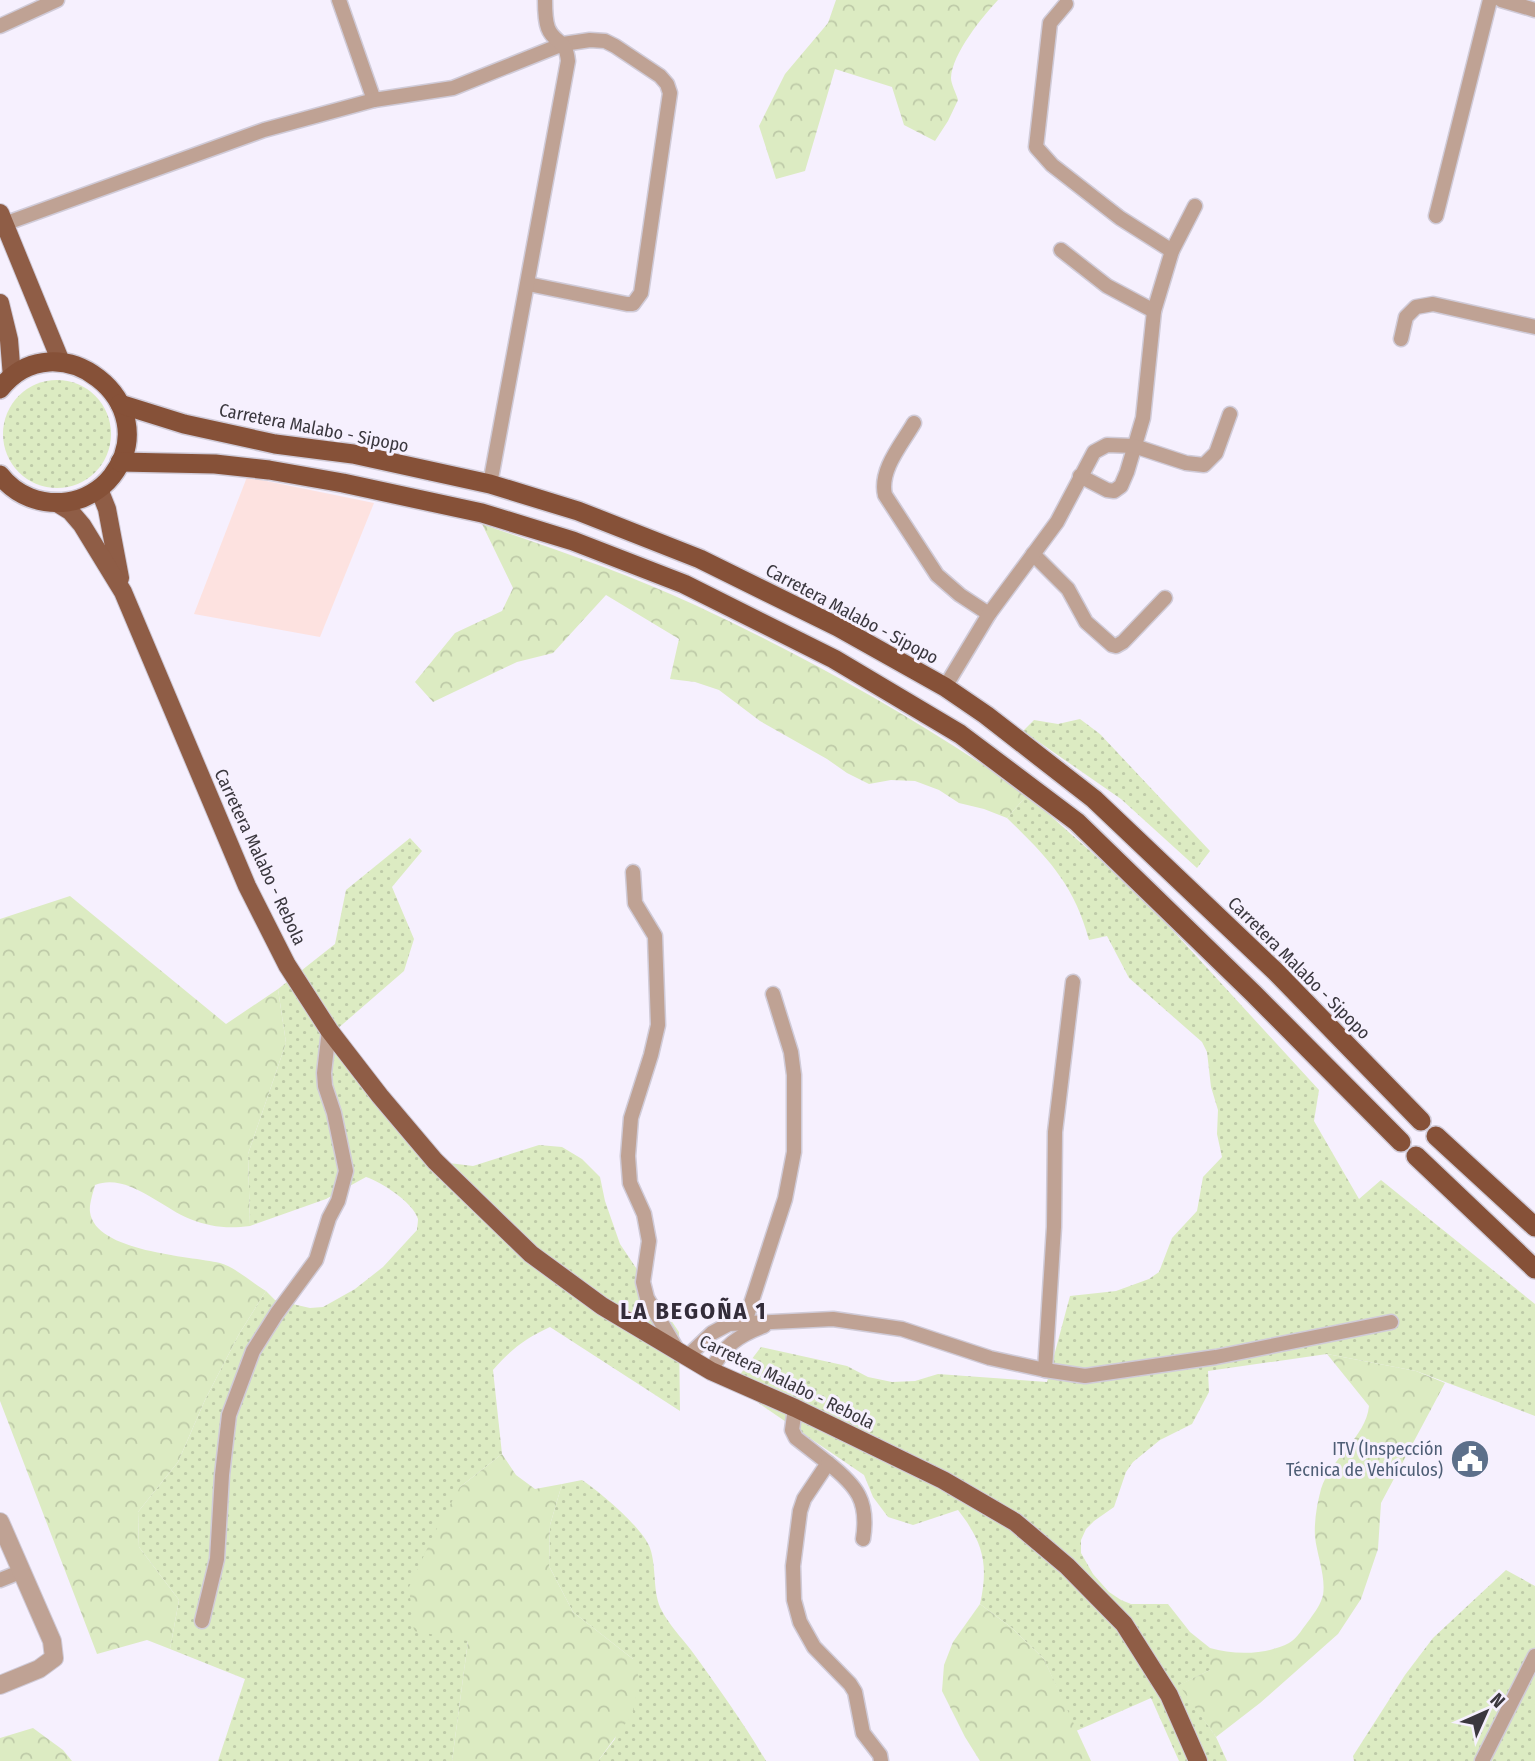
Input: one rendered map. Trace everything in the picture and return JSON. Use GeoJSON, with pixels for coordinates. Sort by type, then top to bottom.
{"type":"FeatureCollection","features":[{"type":"Feature","properties":{"kind":"highway"},"geometry":{"type":"LineString","coordinates":[[0,475],[22,495],[33,500],[72,502],[99,489],[107,481],[120,463],[127,433],[120,404],[106,383],[85,369],[61,362],[35,365],[6,383]]}},
{"type":"Feature","properties":{"kind":"highway","name":"Carretera Malabo - Sipopo"},"geometry":{"type":"LineString","coordinates":[[120,404],[184,424],[275,444],[353,454],[490,484],[578,511],[700,559],[838,627],[945,687],[986,715],[1094,799],[1275,971],[1421,1121]]}},
{"type":"Feature","properties":{"kind":"highway"},"geometry":{"type":"LineString","coordinates":[[120,463],[215,464],[269,470],[482,513],[573,541],[684,584],[834,659],[960,734],[1077,822],[1401,1142]]}},
{"type":"Feature","properties":{"kind":"highway"},"geometry":{"type":"LineString","coordinates":[[1436,1136],[1535,1227]]}},
{"type":"Feature","properties":{"kind":"highway"},"geometry":{"type":"LineString","coordinates":[[1416,1156],[1535,1269]]}},
{"type":"Feature","properties":{"kind":"main road"},"geometry":{"type":"LineString","coordinates":[[2,218],[61,362]]}},
{"type":"Feature","properties":{"kind":"main road"},"geometry":{"type":"LineString","coordinates":[[0,303],[9,340],[6,383]]}},
{"type":"Feature","properties":{"kind":"main road","name":"Carretera Malabo - Rebola"},"geometry":{"type":"LineString","coordinates":[[99,489],[107,509],[123,592]]}},
{"type":"Feature","properties":{"kind":"main road","name":"Carretera Malabo - Rebola"},"geometry":{"type":"LineString","coordinates":[[57,503],[70,511],[82,525],[123,592],[247,886],[288,965],[329,1030],[435,1161],[531,1254],[602,1306],[712,1371],[943,1480],[1015,1522],[1067,1566],[1124,1624],[1169,1695],[1198,1761]]}},
{"type":"Feature","properties":{"kind":"street"},"geometry":{"type":"LineString","coordinates":[[0,26],[57,0]]}},
{"type":"Feature","properties":{"kind":"street"},"geometry":{"type":"LineString","coordinates":[[339,0],[374,100]]}},
{"type":"Feature","properties":{"kind":"street"},"geometry":{"type":"LineString","coordinates":[[490,484],[568,61],[563,44],[553,37],[548,29],[545,0]]}},
{"type":"Feature","properties":{"kind":"street"},"geometry":{"type":"LineString","coordinates":[[1436,216],[1490,0]]}},
{"type":"Feature","properties":{"kind":"street"},"geometry":{"type":"LineString","coordinates":[[1501,0],[1535,10]]}},
{"type":"Feature","properties":{"kind":"street"},"geometry":{"type":"LineString","coordinates":[[1066,4],[1050,23],[1036,147],[1052,165],[1119,218],[1172,251]]}},
{"type":"Feature","properties":{"kind":"street"},"geometry":{"type":"LineString","coordinates":[[2,218],[264,130],[374,100],[453,88],[563,44],[605,41],[667,83],[670,93],[641,293],[633,304],[627,304],[528,284]]}},
{"type":"Feature","properties":{"kind":"street"},"geometry":{"type":"LineString","coordinates":[[1080,476],[1107,490],[1117,489],[1127,472],[1146,399],[1154,312],[1172,251],[1195,205]]}},
{"type":"Feature","properties":{"kind":"street"},"geometry":{"type":"LineString","coordinates":[[1061,250],[1107,286],[1154,312]]}},
{"type":"Feature","properties":{"kind":"street"},"geometry":{"type":"LineString","coordinates":[[1401,339],[1406,317],[1416,307],[1433,304],[1535,327]]}},
{"type":"Feature","properties":{"kind":"street"},"geometry":{"type":"LineString","coordinates":[[945,687],[989,614],[1063,512],[1094,452],[1114,445],[1135,446],[1186,463],[1204,465],[1216,453],[1230,414]]}},
{"type":"Feature","properties":{"kind":"street"},"geometry":{"type":"LineString","coordinates":[[914,423],[885,475],[885,495],[937,575],[960,595],[989,614]]}},
{"type":"Feature","properties":{"kind":"street"},"geometry":{"type":"LineString","coordinates":[[1033,554],[1069,589],[1086,622],[1112,645],[1123,642],[1165,598]]}},
{"type":"Feature","properties":{"kind":"street"},"geometry":{"type":"LineString","coordinates":[[633,872],[635,903],[655,936],[658,1025],[631,1118],[628,1156],[630,1183],[644,1214],[649,1241],[643,1282],[648,1298],[683,1355],[719,1328],[745,1322],[772,1324],[833,1319],[902,1329],[990,1358],[1085,1376],[1216,1357],[1391,1322]]}},
{"type":"Feature","properties":{"kind":"street"},"geometry":{"type":"LineString","coordinates":[[1045,1370],[1054,1227],[1055,1132],[1073,982]]}},
{"type":"Feature","properties":{"kind":"street"},"geometry":{"type":"LineString","coordinates":[[745,1322],[785,1199],[794,1152],[794,1075],[791,1052],[773,994]]}},
{"type":"Feature","properties":{"kind":"street"},"geometry":{"type":"LineString","coordinates":[[202,1621],[217,1559],[229,1415],[253,1351],[316,1260],[346,1171],[334,1113],[325,1086],[329,1030]]}},
{"type":"Feature","properties":{"kind":"street"},"geometry":{"type":"LineString","coordinates":[[712,1371],[720,1354],[738,1336],[772,1324]]}},
{"type":"Feature","properties":{"kind":"street"},"geometry":{"type":"LineString","coordinates":[[794,1408],[792,1430],[796,1438],[848,1481],[863,1503],[866,1521],[863,1539]]}},
{"type":"Feature","properties":{"kind":"street"},"geometry":{"type":"LineString","coordinates":[[828,1463],[804,1499],[800,1511],[793,1566],[794,1600],[800,1622],[814,1647],[855,1692],[863,1733],[880,1755],[881,1761]]}},
{"type":"Feature","properties":{"kind":"street"},"geometry":{"type":"LineString","coordinates":[[0,1522],[52,1641],[54,1658],[39,1670],[0,1685]]}},
{"type":"Feature","properties":{"kind":"street"},"geometry":{"type":"LineString","coordinates":[[0,1580],[20,1572]]}},
{"type":"Feature","properties":{"kind":"street"},"geometry":{"type":"LineString","coordinates":[[1482,1761],[1535,1656]]}},
{"type":"Feature","properties":{"kind":"shaded area"},"geometry":{"type":"Polygon","coordinates":[[[247,477],[374,503],[320,637],[194,614],[247,477]]]}},
{"type":"Feature","properties":{"kind":"green space"},"geometry":{"type":"Polygon","coordinates":[[[836,0],[998,0],[976,26],[957,58],[951,78],[958,100],[935,141],[904,125],[892,87],[835,69],[805,171],[776,179],[759,126],[785,74],[828,23],[836,0]]]}},
{"type":"Feature","properties":{"kind":"green space"},"geometry":{"type":"Polygon","coordinates":[[[57,380],[78,384],[95,396],[107,413],[111,434],[107,455],[95,472],[78,484],[57,488],[36,484],[19,472],[7,455],[3,434],[7,413],[19,396],[36,384],[57,380]]]}},
{"type":"Feature","properties":{"kind":"green space"},"geometry":{"type":"Polygon","coordinates":[[[482,524],[643,582],[738,626],[865,692],[1027,795],[1007,818],[959,803],[939,790],[915,781],[891,780],[869,784],[760,721],[719,690],[695,682],[670,679],[679,639],[606,595],[553,653],[517,662],[433,702],[415,682],[455,633],[502,611],[513,588],[482,524]]]}},
{"type":"Feature","properties":{"kind":"green space"},"geometry":{"type":"Polygon","coordinates":[[[1080,719],[1100,734],[1210,851],[1197,868],[1121,799],[1023,731],[1034,720],[1058,724],[1080,719]]]}},
{"type":"Feature","properties":{"kind":"green space"},"geometry":{"type":"Polygon","coordinates":[[[1027,795],[1142,897],[1319,1090],[1314,1121],[1359,1199],[1381,1180],[1535,1304],[1535,1416],[1416,1371],[1327,1354],[1208,1371],[1209,1392],[1192,1424],[1160,1440],[1133,1462],[1126,1472],[1114,1507],[1086,1529],[1081,1540],[1081,1553],[1093,1574],[1109,1592],[1131,1604],[1168,1604],[1190,1632],[1210,1648],[1210,1670],[1180,1685],[1216,1737],[1227,1761],[1179,1761],[1151,1698],[1076,1731],[1044,1659],[1012,1628],[980,1604],[984,1577],[982,1554],[973,1533],[958,1510],[913,1525],[888,1517],[873,1497],[864,1475],[732,1385],[761,1347],[847,1366],[868,1377],[892,1382],[915,1381],[938,1374],[1047,1382],[1070,1296],[1116,1291],[1149,1279],[1159,1272],[1172,1238],[1197,1211],[1203,1177],[1222,1157],[1217,1134],[1218,1110],[1211,1087],[1207,1052],[1202,1042],[1129,978],[1107,936],[1089,940],[1083,920],[1067,887],[1047,859],[1007,818],[1027,795]]]}},
{"type":"Feature","properties":{"kind":"green space"},"geometry":{"type":"Polygon","coordinates":[[[410,838],[422,851],[392,887],[414,939],[404,971],[336,1030],[449,1163],[473,1166],[539,1145],[562,1147],[582,1159],[600,1177],[620,1244],[679,1332],[680,1411],[550,1327],[519,1345],[493,1370],[502,1454],[460,1487],[468,1641],[452,1761],[218,1761],[245,1679],[170,1649],[179,1600],[139,1547],[138,1512],[178,1462],[205,1400],[239,1334],[266,1291],[275,1300],[310,1308],[323,1307],[355,1289],[383,1267],[417,1230],[418,1219],[410,1206],[388,1188],[366,1177],[326,1199],[250,1226],[248,1154],[286,1043],[278,989],[335,944],[346,890],[410,838]]]}},
{"type":"Feature","properties":{"kind":"green space"},"geometry":{"type":"Polygon","coordinates":[[[70,896],[226,1024],[278,989],[286,1043],[248,1154],[250,1226],[219,1227],[197,1222],[132,1187],[119,1183],[95,1185],[91,1202],[90,1212],[96,1225],[108,1236],[146,1250],[226,1265],[266,1291],[239,1334],[205,1400],[178,1462],[138,1512],[139,1547],[179,1600],[170,1649],[147,1640],[97,1654],[0,1401],[0,919],[70,896]]]}},
{"type":"Feature","properties":{"kind":"green space"},"geometry":{"type":"Polygon","coordinates":[[[1327,1354],[1416,1371],[1445,1383],[1381,1503],[1378,1549],[1361,1599],[1338,1634],[1260,1703],[1216,1737],[1179,1685],[1210,1670],[1210,1648],[1250,1653],[1289,1643],[1310,1619],[1322,1598],[1324,1588],[1315,1531],[1321,1489],[1332,1467],[1362,1428],[1369,1406],[1327,1354]]]}},
{"type":"Feature","properties":{"kind":"green space"},"geometry":{"type":"Polygon","coordinates":[[[502,1454],[516,1475],[535,1489],[562,1484],[550,1525],[549,1566],[573,1612],[633,1659],[639,1678],[633,1713],[598,1761],[452,1761],[468,1641],[414,1631],[409,1587],[460,1487],[502,1454]]]}},
{"type":"Feature","properties":{"kind":"green space"},"geometry":{"type":"Polygon","coordinates":[[[582,1480],[620,1511],[646,1540],[652,1556],[657,1596],[662,1611],[730,1704],[766,1761],[598,1761],[615,1739],[633,1659],[573,1612],[549,1566],[550,1525],[562,1484],[582,1480]]]}},
{"type":"Feature","properties":{"kind":"green space"},"geometry":{"type":"Polygon","coordinates":[[[1506,1570],[1535,1586],[1535,1761],[1354,1761],[1353,1756],[1405,1675],[1433,1638],[1506,1570]]]}},
{"type":"Feature","properties":{"kind":"green space"},"geometry":{"type":"Polygon","coordinates":[[[980,1604],[1012,1628],[1044,1659],[1091,1761],[980,1761],[942,1691],[944,1665],[953,1642],[980,1604]]]}},
{"type":"Feature","properties":{"kind":"green space"},"geometry":{"type":"Polygon","coordinates":[[[33,1728],[63,1750],[72,1761],[0,1761],[0,1738],[33,1728]]]}},
{"type":"Feature","properties":{"kind":"place","name":"ITV (Inspección Técnica de Vehículos)"},"geometry":{"type":"Point","coordinates":[1470,1459]}},
{"type":"Feature","properties":{"kind":"district","name":"LA BEGOÑA 1"},"geometry":{"type":"Point","coordinates":[694,1311]}}]}
